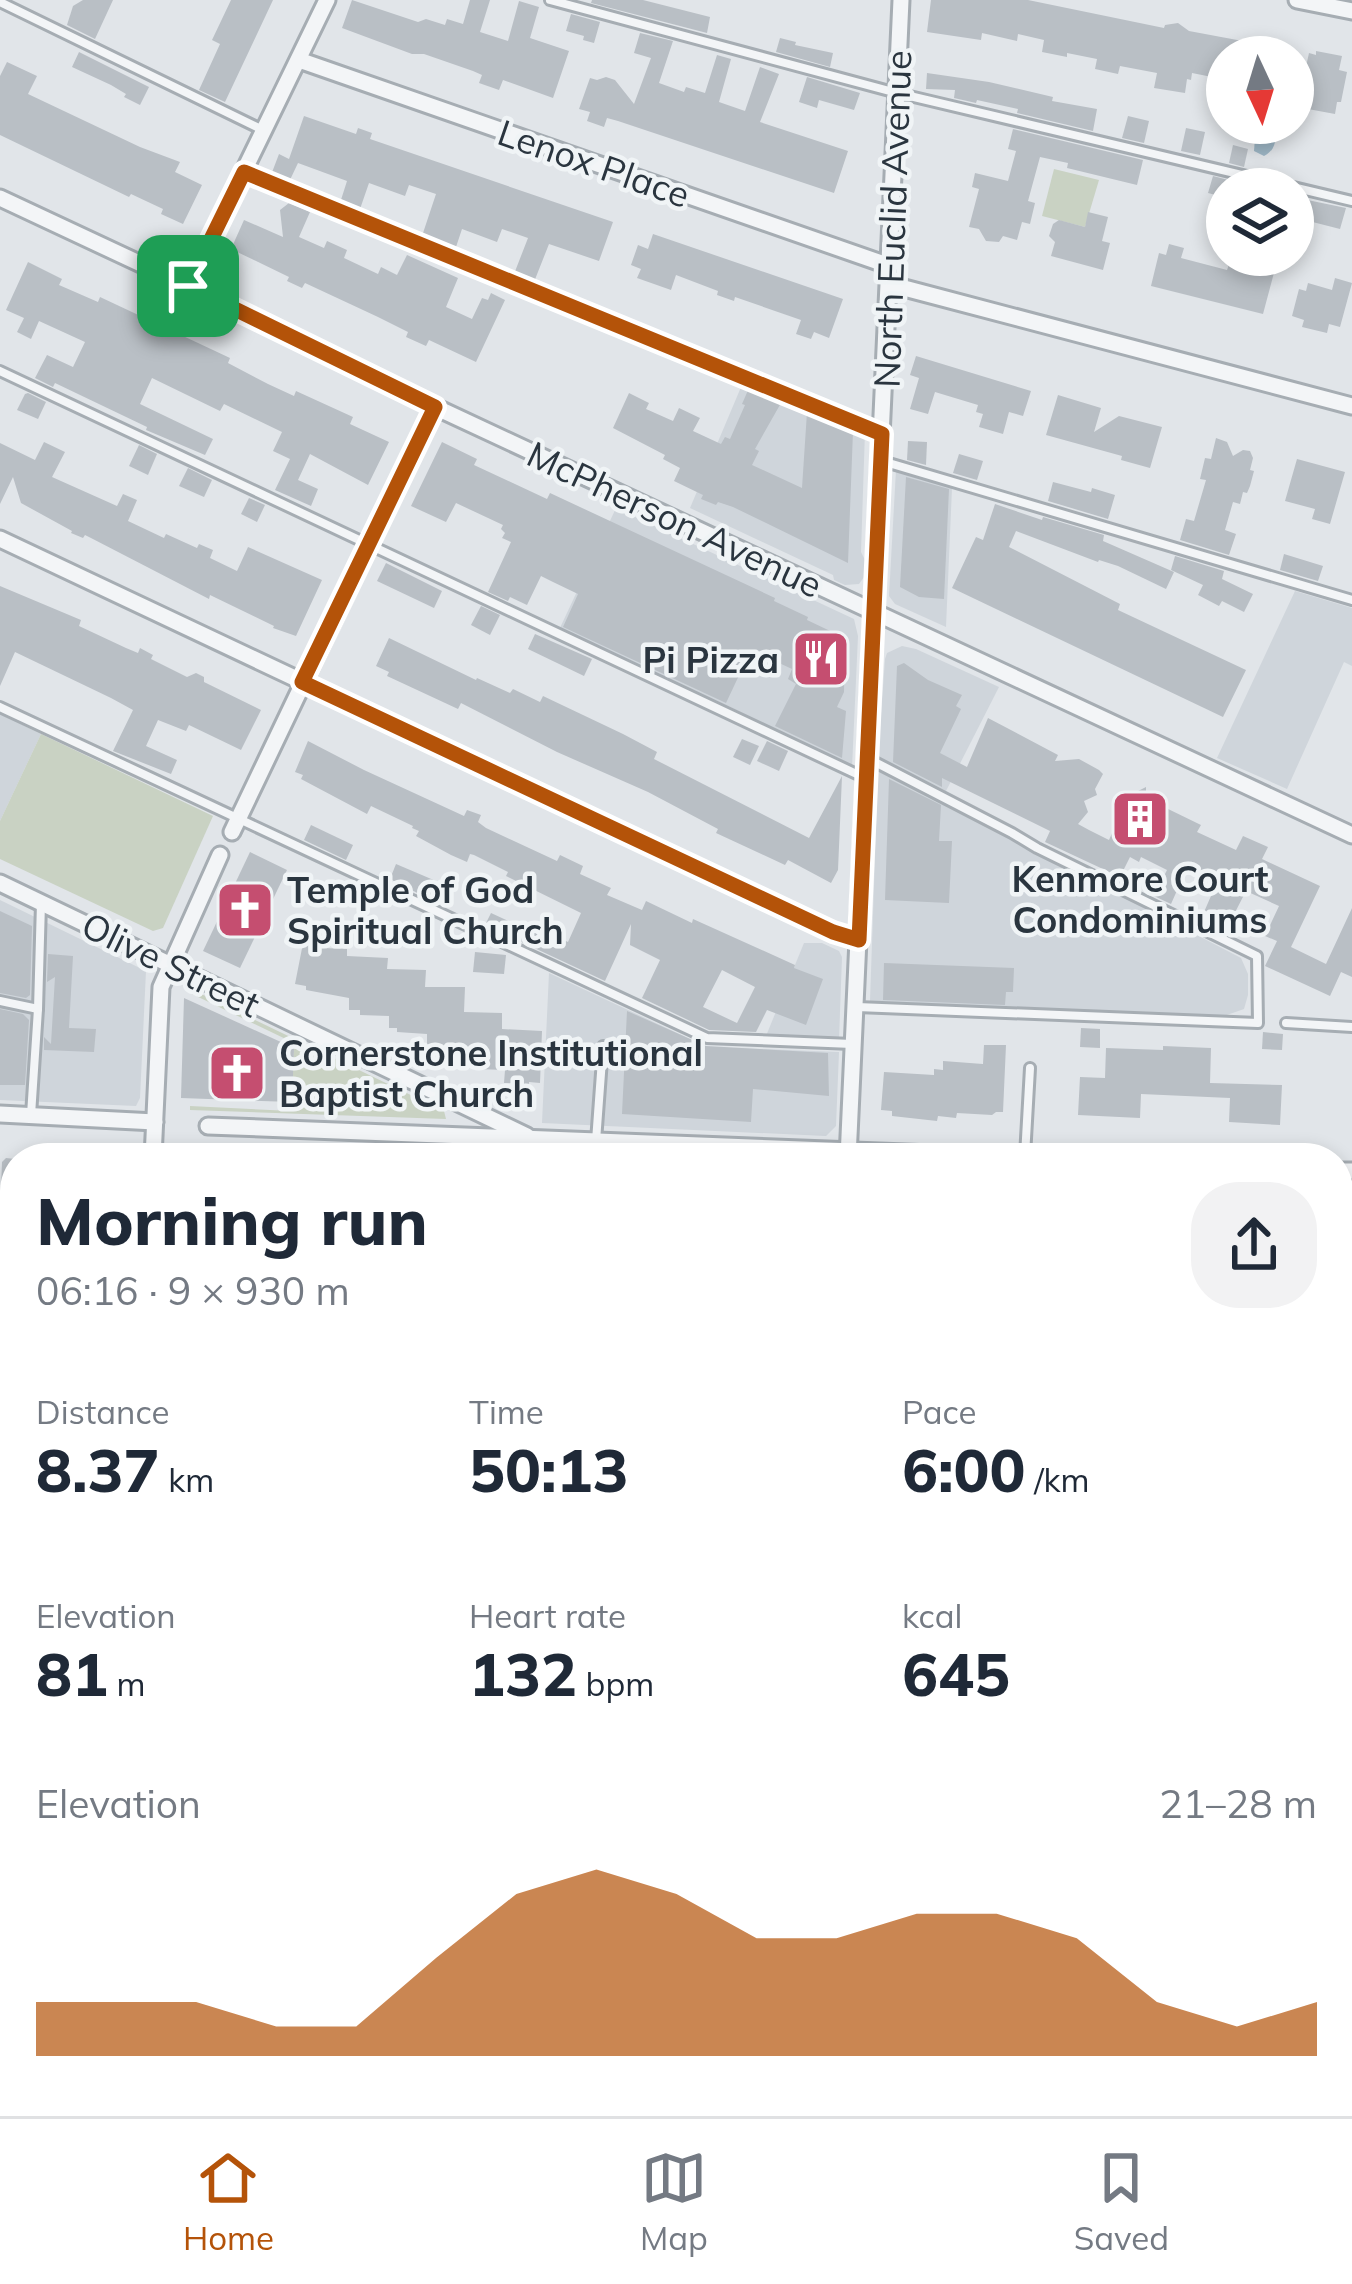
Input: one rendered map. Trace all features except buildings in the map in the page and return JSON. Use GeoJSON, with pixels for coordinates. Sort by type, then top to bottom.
{"type":"FeatureCollection","features":[{"type":"Feature","properties":{"kind":"street"},"geometry":{"type":"LineString","coordinates":[[188,286],[327,0]]}},
{"type":"Feature","properties":{"kind":"street","name":"North Euclid Avenue"},"geometry":{"type":"LineString","coordinates":[[850,1143],[901,0]]}},
{"type":"Feature","properties":{"kind":"street"},"geometry":{"type":"LineString","coordinates":[[1297,0],[1352,11]]}},
{"type":"Feature","properties":{"kind":"street","name":"Lenox Place"},"geometry":{"type":"LineString","coordinates":[[299,60],[890,266]]}},
{"type":"Feature","properties":{"kind":"street","name":"McPherson Avenue"},"geometry":{"type":"LineString","coordinates":[[0,198],[435,407],[1352,835]]}},
{"type":"Feature","properties":{"kind":"street"},"geometry":{"type":"LineString","coordinates":[[889,284],[1352,406]]}},
{"type":"Feature","properties":{"kind":"street"},"geometry":{"type":"LineString","coordinates":[[234,826],[435,407]]}},
{"type":"Feature","properties":{"kind":"street"},"geometry":{"type":"LineString","coordinates":[[0,539],[833,932],[859,940]]}},
{"type":"Feature","properties":{"kind":"street"},"geometry":{"type":"LineString","coordinates":[[154,1143],[159,1000],[170,963],[220,855]]}},
{"type":"Feature","properties":{"kind":"street","name":"Olive Street"},"geometry":{"type":"LineString","coordinates":[[0,883],[535,1140]]}},
{"type":"Feature","properties":{"kind":"street"},"geometry":{"type":"LineString","coordinates":[[0,1114],[155,1122]]}},
{"type":"Feature","properties":{"kind":"street"},"geometry":{"type":"LineString","coordinates":[[208,1126],[604,1143]]}},
{"type":"Feature","properties":{"kind":"lane"},"geometry":{"type":"LineString","coordinates":[[550,0],[897,93],[1352,201]]}},
{"type":"Feature","properties":{"kind":"lane"},"geometry":{"type":"LineString","coordinates":[[0,2],[265,130]]}},
{"type":"Feature","properties":{"kind":"lane"},"geometry":{"type":"LineString","coordinates":[[244,172],[882,434]]}},
{"type":"Feature","properties":{"kind":"lane"},"geometry":{"type":"LineString","coordinates":[[0,371],[866,778]]}},
{"type":"Feature","properties":{"kind":"lane"},"geometry":{"type":"LineString","coordinates":[[881,461],[1352,599]]}},
{"type":"Feature","properties":{"kind":"lane"},"geometry":{"type":"LineString","coordinates":[[0,707],[234,826],[706,1038],[854,1044]]}},
{"type":"Feature","properties":{"kind":"lane"},"geometry":{"type":"LineString","coordinates":[[856,1007],[1258,1023],[1257,956],[868,758]]}},
{"type":"Feature","properties":{"kind":"lane"},"geometry":{"type":"LineString","coordinates":[[31,1115],[41,902]]}},
{"type":"Feature","properties":{"kind":"lane"},"geometry":{"type":"LineString","coordinates":[[0,1000],[38,1009]]}},
{"type":"Feature","properties":{"kind":"lane"},"geometry":{"type":"LineString","coordinates":[[1286,1023],[1352,1027]]}},
{"type":"Feature","properties":{"kind":"lane"},"geometry":{"type":"LineString","coordinates":[[596,1142],[603,1046]]}},
{"type":"Feature","properties":{"kind":"lane"},"geometry":{"type":"LineString","coordinates":[[1026,1143],[1030,1068]]}},
{"type":"Feature","properties":{"kind":"shaded area"},"geometry":{"type":"Polygon","coordinates":[[[744,380],[865,431],[861,552],[867,573],[859,584],[845,585],[833,575],[690,508],[744,380]]]}},
{"type":"Feature","properties":{"kind":"shaded area"},"geometry":{"type":"Polygon","coordinates":[[[896,470],[952,488],[946,627],[895,604],[889,596],[896,470]]]}},
{"type":"Feature","properties":{"kind":"shaded area"},"geometry":{"type":"Polygon","coordinates":[[[616,508],[854,619],[858,636],[852,768],[559,630],[616,508]]]}},
{"type":"Feature","properties":{"kind":"shaded area"},"geometry":{"type":"Polygon","coordinates":[[[1295,591],[1352,608],[1352,666],[1344,662],[1287,789],[1217,758],[1295,591]]]}},
{"type":"Feature","properties":{"kind":"shaded area"},"geometry":{"type":"Polygon","coordinates":[[[902,646],[999,687],[946,791],[878,757],[885,659],[902,646]]]}},
{"type":"Feature","properties":{"kind":"shaded area"},"geometry":{"type":"Polygon","coordinates":[[[0,714],[41,734],[0,821],[0,714]]]}},
{"type":"Feature","properties":{"kind":"shaded area"},"geometry":{"type":"Polygon","coordinates":[[[878,769],[1241,958],[1248,974],[1244,1009],[1224,1016],[870,1001],[878,769]]]}},
{"type":"Feature","properties":{"kind":"shaded area"},"geometry":{"type":"Polygon","coordinates":[[[0,900],[146,971],[136,1106],[0,1100],[0,900]]]}},
{"type":"Feature","properties":{"kind":"shaded area"},"geometry":{"type":"Polygon","coordinates":[[[804,943],[822,943],[842,957],[839,1040],[766,1036],[804,943]]]}},
{"type":"Feature","properties":{"kind":"shaded area"},"geometry":{"type":"Polygon","coordinates":[[[549,973],[707,1047],[839,1052],[836,1126],[826,1136],[542,1123],[549,973]]]}},
{"type":"Feature","properties":{"kind":"green space"},"geometry":{"type":"Polygon","coordinates":[[[1054,169],[1099,180],[1085,227],[1042,216],[1054,169]]]}},
{"type":"Feature","properties":{"kind":"green space"},"geometry":{"type":"Polygon","coordinates":[[[41,734],[213,816],[163,928],[153,931],[0,859],[0,821],[41,734]]]}},
{"type":"Feature","properties":{"kind":"green space"},"geometry":{"type":"Polygon","coordinates":[[[193,990],[444,1111],[446,1119],[190,1110],[190,1106],[291,1111],[294,1043],[192,994],[193,990]]]}},
{"type":"Feature","properties":{"kind":"water"},"geometry":{"type":"Polygon","coordinates":[[[1255,144],[1274,144],[1264,156],[1254,151],[1255,144]]]}},
{"type":"Feature","properties":{"kind":"place","name":"Pi Pizza"},"geometry":{"type":"Point","coordinates":[821,659]}},
{"type":"Feature","properties":{"kind":"place","name":"Kenmore Court Condominiums"},"geometry":{"type":"Point","coordinates":[1140,819]}},
{"type":"Feature","properties":{"kind":"place","name":"Temple of God Spiritual Church"},"geometry":{"type":"Point","coordinates":[245,910]}},
{"type":"Feature","properties":{"kind":"place","name":"Cornerstone Institutional Baptist Church"},"geometry":{"type":"Point","coordinates":[237,1073]}},
{"type":"Feature","properties":{"kind":"route"},"geometry":{"type":"LineString","coordinates":[[244,172],[882,434],[859,940],[833,932],[302,682],[435,407],[188,286],[244,172]]}}]}
